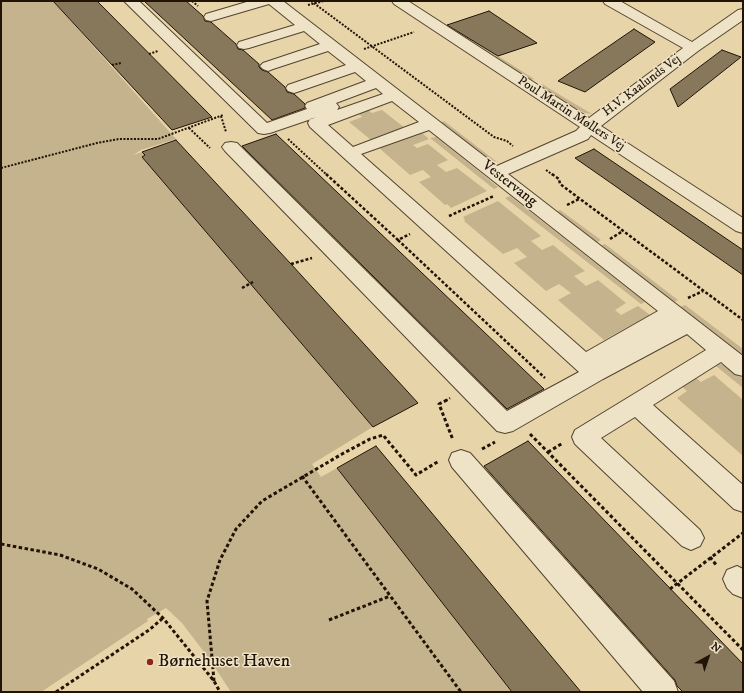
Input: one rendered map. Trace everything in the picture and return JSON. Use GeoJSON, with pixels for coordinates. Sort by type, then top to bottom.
{"type":"FeatureCollection","features":[{"type":"Feature","properties":{"kind":"street"},"geometry":{"type":"LineString","coordinates":[[131,1],[264,129],[387,89]]}},
{"type":"Feature","properties":{"kind":"street"},"geometry":{"type":"LineString","coordinates":[[211,17],[264,1]]}},
{"type":"Feature","properties":{"kind":"street","name":"Vestervang"},"geometry":{"type":"LineString","coordinates":[[274,1],[743,368]]}},
{"type":"Feature","properties":{"kind":"street","name":"Poul Martin Møllers Vej"},"geometry":{"type":"LineString","coordinates":[[399,1],[743,227]]}},
{"type":"Feature","properties":{"kind":"street"},"geometry":{"type":"LineString","coordinates":[[610,1],[694,48]]}},
{"type":"Feature","properties":{"kind":"street","name":"H.V. Kaalunds Vej"},"geometry":{"type":"LineString","coordinates":[[495,173],[582,135],[590,126],[743,13]]}},
{"type":"Feature","properties":{"kind":"street"},"geometry":{"type":"LineString","coordinates":[[244,45],[306,26]]}},
{"type":"Feature","properties":{"kind":"street"},"geometry":{"type":"LineString","coordinates":[[268,66],[344,56]]}},
{"type":"Feature","properties":{"kind":"street"},"geometry":{"type":"LineString","coordinates":[[294,88],[344,56]]}},
{"type":"Feature","properties":{"kind":"street"},"geometry":{"type":"LineString","coordinates":[[311,106],[387,89]]}},
{"type":"Feature","properties":{"kind":"street"},"geometry":{"type":"LineString","coordinates":[[387,89],[316,123],[595,364]]}},
{"type":"Feature","properties":{"kind":"street"},"geometry":{"type":"LineString","coordinates":[[360,149],[431,124]]}},
{"type":"Feature","properties":{"kind":"street"},"geometry":{"type":"LineString","coordinates":[[231,147],[505,424],[561,393],[595,364],[681,318]]}},
{"type":"Feature","properties":{"kind":"street"},"geometry":{"type":"LineString","coordinates":[[691,538],[584,437],[722,351]]}},
{"type":"Feature","properties":{"kind":"street"},"geometry":{"type":"LineString","coordinates":[[636,404],[743,501]]}},
{"type":"Feature","properties":{"kind":"street"},"geometry":{"type":"LineString","coordinates":[[461,460],[663,692]]}},
{"type":"Feature","properties":{"kind":"path"},"geometry":{"type":"LineString","coordinates":[[311,1],[494,137],[507,141],[559,179],[560,184],[743,320]]}},
{"type":"Feature","properties":{"kind":"path"},"geometry":{"type":"LineString","coordinates":[[344,56],[436,25]]}},
{"type":"Feature","properties":{"kind":"path"},"geometry":{"type":"LineString","coordinates":[[112,65],[121,63]]}},
{"type":"Feature","properties":{"kind":"path"},"geometry":{"type":"LineString","coordinates":[[1,168],[120,139],[158,139],[209,120]]}},
{"type":"Feature","properties":{"kind":"path"},"geometry":{"type":"LineString","coordinates":[[189,128],[209,147],[219,150],[231,147]]}},
{"type":"Feature","properties":{"kind":"path"},"geometry":{"type":"LineString","coordinates":[[398,240],[561,393]]}},
{"type":"Feature","properties":{"kind":"path"},"geometry":{"type":"LineString","coordinates":[[242,288],[253,282]]}},
{"type":"Feature","properties":{"kind":"path"},"geometry":{"type":"LineString","coordinates":[[439,404],[461,460]]}},
{"type":"Feature","properties":{"kind":"path"},"geometry":{"type":"LineString","coordinates":[[528,433],[743,650]]}},
{"type":"Feature","properties":{"kind":"path"},"geometry":{"type":"LineString","coordinates":[[214,681],[207,601],[220,560],[236,529],[262,501],[302,476],[370,439],[382,435],[416,475],[437,462],[461,460],[496,442]]}},
{"type":"Feature","properties":{"kind":"path"},"geometry":{"type":"LineString","coordinates":[[302,476],[461,692]]}},
{"type":"Feature","properties":{"kind":"path"},"geometry":{"type":"LineString","coordinates":[[670,589],[743,533]]}},
{"type":"Feature","properties":{"kind":"path"},"geometry":{"type":"LineString","coordinates":[[691,538],[721,570],[740,582]]}},
{"type":"Feature","properties":{"kind":"path"},"geometry":{"type":"LineString","coordinates":[[1,544],[60,555],[98,569],[132,589],[163,618],[214,681],[220,692]]}},
{"type":"Feature","properties":{"kind":"path"},"geometry":{"type":"LineString","coordinates":[[329,620],[390,596]]}},
{"type":"Feature","properties":{"kind":"path"},"geometry":{"type":"LineString","coordinates":[[56,692],[149,630],[163,618]]}},
{"type":"Feature","properties":{"kind":"shaded area"},"geometry":{"type":"Polygon","coordinates":[[[1,1],[53,1],[176,139],[141,150],[133,155],[142,152],[145,155],[142,157],[152,169],[156,168],[161,179],[172,192],[176,191],[182,204],[194,218],[198,217],[205,230],[217,245],[221,244],[229,259],[239,271],[243,269],[259,294],[363,416],[367,414],[376,425],[312,464],[321,477],[337,468],[511,690],[508,692],[231,692],[210,660],[182,623],[166,608],[147,619],[148,621],[41,692],[1,692],[1,1]]]}},
{"type":"Feature","properties":{"kind":"shaded area"},"geometry":{"type":"Polygon","coordinates":[[[458,30],[534,79],[527,81],[452,32],[458,30]]]}},
{"type":"Feature","properties":{"kind":"shaded area"},"geometry":{"type":"Polygon","coordinates":[[[542,84],[592,114],[585,113],[535,87],[542,84]]]}},
{"type":"Feature","properties":{"kind":"shaded area"},"geometry":{"type":"Polygon","coordinates":[[[368,110],[372,113],[382,110],[405,128],[371,140],[349,122],[362,117],[358,113],[368,110]]]}},
{"type":"Feature","properties":{"kind":"shaded area"},"geometry":{"type":"Polygon","coordinates":[[[444,121],[497,162],[488,160],[440,123],[444,121]]]}},
{"type":"Feature","properties":{"kind":"shaded area"},"geometry":{"type":"Polygon","coordinates":[[[420,131],[429,139],[413,145],[417,148],[428,144],[448,160],[437,165],[446,172],[457,168],[487,191],[451,208],[447,204],[445,205],[419,182],[431,177],[423,170],[410,175],[378,147],[420,131]]]}},
{"type":"Feature","properties":{"kind":"shaded area"},"geometry":{"type":"Polygon","coordinates":[[[436,137],[498,187],[494,189],[430,138],[436,137]]]}},
{"type":"Feature","properties":{"kind":"shaded area"},"geometry":{"type":"Polygon","coordinates":[[[510,196],[645,302],[641,304],[505,198],[510,196]]]}},
{"type":"Feature","properties":{"kind":"shaded area"},"geometry":{"type":"Polygon","coordinates":[[[498,201],[541,236],[531,241],[542,250],[553,245],[585,271],[574,276],[586,286],[598,280],[626,303],[615,310],[621,315],[638,306],[650,315],[604,340],[558,300],[571,293],[559,284],[546,291],[514,263],[527,257],[517,248],[503,254],[464,221],[465,220],[463,217],[498,201]]]}},
{"type":"Feature","properties":{"kind":"shaded area"},"geometry":{"type":"Polygon","coordinates":[[[560,210],[601,240],[596,243],[556,212],[560,210]]]}},
{"type":"Feature","properties":{"kind":"shaded area"},"geometry":{"type":"Polygon","coordinates":[[[605,244],[678,300],[673,303],[600,246],[605,244]]]}},
{"type":"Feature","properties":{"kind":"shaded area"},"geometry":{"type":"Polygon","coordinates":[[[685,305],[743,349],[743,356],[680,307],[685,305]]]}},
{"type":"Feature","properties":{"kind":"shaded area"},"geometry":{"type":"Polygon","coordinates":[[[720,364],[727,366],[743,379],[743,388],[716,366],[711,366],[720,364]]]}},
{"type":"Feature","properties":{"kind":"shaded area"},"geometry":{"type":"Polygon","coordinates":[[[714,375],[743,400],[743,456],[677,398],[687,391],[680,385],[694,376],[701,382],[714,375]]]}},
{"type":"Feature","properties":{"kind":"building"},"geometry":{"type":"Polygon","coordinates":[[[53,1],[97,1],[212,117],[172,130],[53,1]]]}},
{"type":"Feature","properties":{"kind":"building"},"geometry":{"type":"Polygon","coordinates":[[[144,1],[186,1],[203,16],[205,21],[211,22],[236,44],[238,49],[243,50],[259,64],[259,67],[262,70],[268,72],[285,87],[287,92],[294,94],[305,104],[305,108],[272,120],[144,1]]]}},
{"type":"Feature","properties":{"kind":"building"},"geometry":{"type":"Polygon","coordinates":[[[489,11],[537,43],[498,56],[447,25],[489,11]]]}},
{"type":"Feature","properties":{"kind":"building"},"geometry":{"type":"Polygon","coordinates":[[[634,29],[655,42],[585,92],[558,81],[634,29]]]}},
{"type":"Feature","properties":{"kind":"building"},"geometry":{"type":"Polygon","coordinates":[[[722,50],[741,57],[678,107],[670,89],[722,50]]]}},
{"type":"Feature","properties":{"kind":"building"},"geometry":{"type":"Polygon","coordinates":[[[276,134],[544,389],[507,409],[242,146],[276,134]]]}},
{"type":"Feature","properties":{"kind":"building"},"geometry":{"type":"Polygon","coordinates":[[[176,140],[418,403],[373,427],[142,157],[145,155],[142,152],[176,140]]]}},
{"type":"Feature","properties":{"kind":"building"},"geometry":{"type":"Polygon","coordinates":[[[594,149],[743,250],[743,275],[575,158],[594,149]]]}},
{"type":"Feature","properties":{"kind":"building"},"geometry":{"type":"Polygon","coordinates":[[[528,441],[743,664],[743,692],[683,692],[677,686],[675,680],[484,466],[528,441]]]}},
{"type":"Feature","properties":{"kind":"building"},"geometry":{"type":"Polygon","coordinates":[[[376,446],[581,692],[512,692],[337,468],[376,446]]]}},
{"type":"Feature","properties":{"kind":"place","name":"Børnehuset Haven"},"geometry":{"type":"Point","coordinates":[150,662]}}]}
